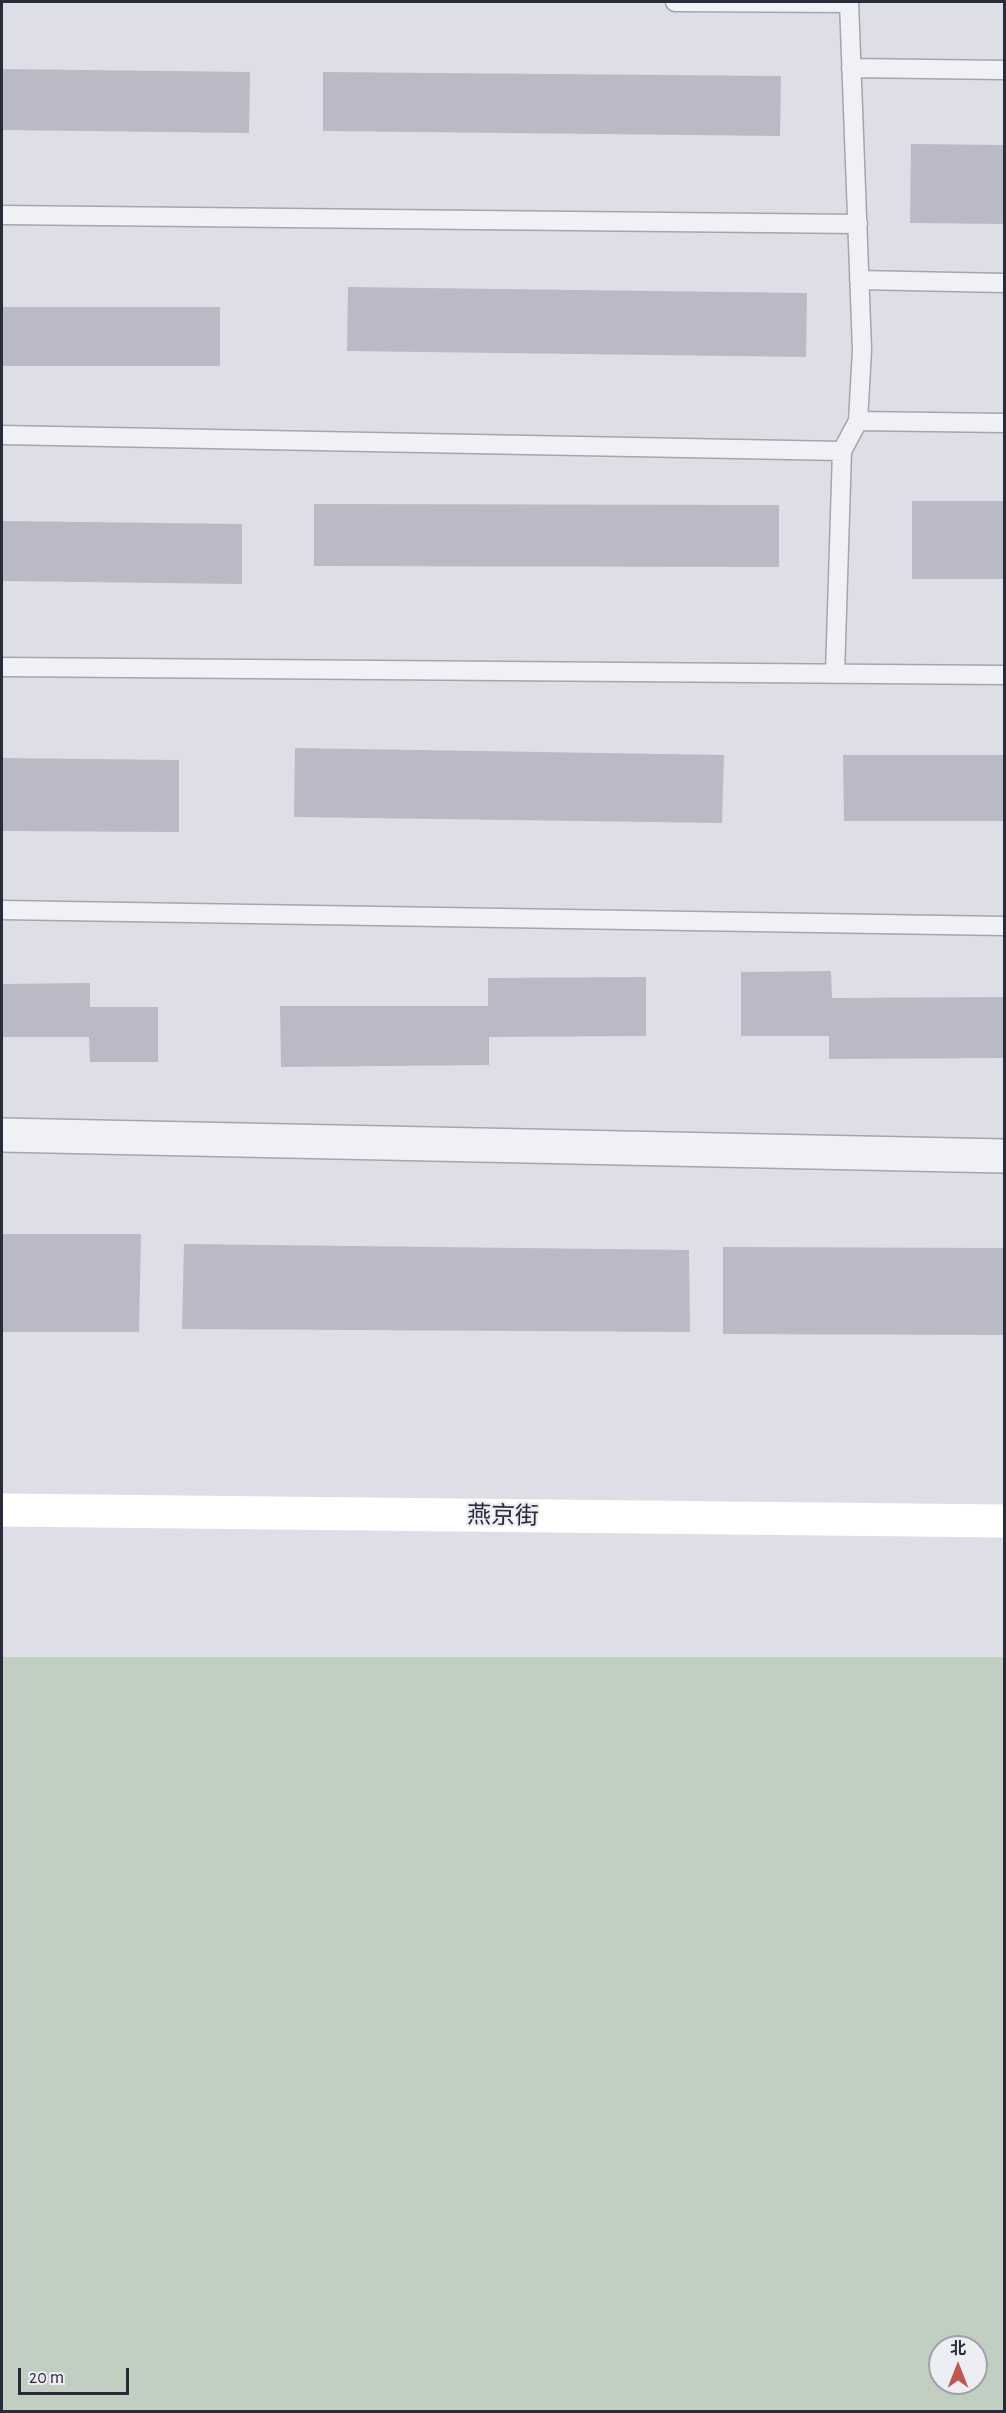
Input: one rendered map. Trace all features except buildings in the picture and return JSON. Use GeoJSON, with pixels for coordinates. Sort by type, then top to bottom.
{"type":"FeatureCollection","features":[{"type":"Feature","properties":{"kind":"main road","name":"燕京街"},"geometry":{"type":"LineString","coordinates":[[2,1510],[1005,1521]]}},
{"type":"Feature","properties":{"kind":"street"},"geometry":{"type":"LineString","coordinates":[[2,1135],[1005,1156]]}},
{"type":"Feature","properties":{"kind":"lane"},"geometry":{"type":"LineString","coordinates":[[675,2],[849,2],[862,350],[858,421],[842,451],[835,674]]}},
{"type":"Feature","properties":{"kind":"lane"},"geometry":{"type":"LineString","coordinates":[[851,68],[1005,70]]}},
{"type":"Feature","properties":{"kind":"lane"},"geometry":{"type":"LineString","coordinates":[[2,215],[858,224]]}},
{"type":"Feature","properties":{"kind":"lane"},"geometry":{"type":"LineString","coordinates":[[860,280],[1005,283]]}},
{"type":"Feature","properties":{"kind":"lane"},"geometry":{"type":"LineString","coordinates":[[858,421],[1005,423]]}},
{"type":"Feature","properties":{"kind":"lane"},"geometry":{"type":"LineString","coordinates":[[2,435],[842,451]]}},
{"type":"Feature","properties":{"kind":"lane"},"geometry":{"type":"LineString","coordinates":[[2,667],[1005,675]]}},
{"type":"Feature","properties":{"kind":"lane"},"geometry":{"type":"LineString","coordinates":[[2,910],[1005,926]]}},
{"type":"Feature","properties":{"kind":"green space"},"geometry":{"type":"Polygon","coordinates":[[[2,1657],[1004,1657],[1004,2411],[2,2411],[2,1657]]]}}]}
